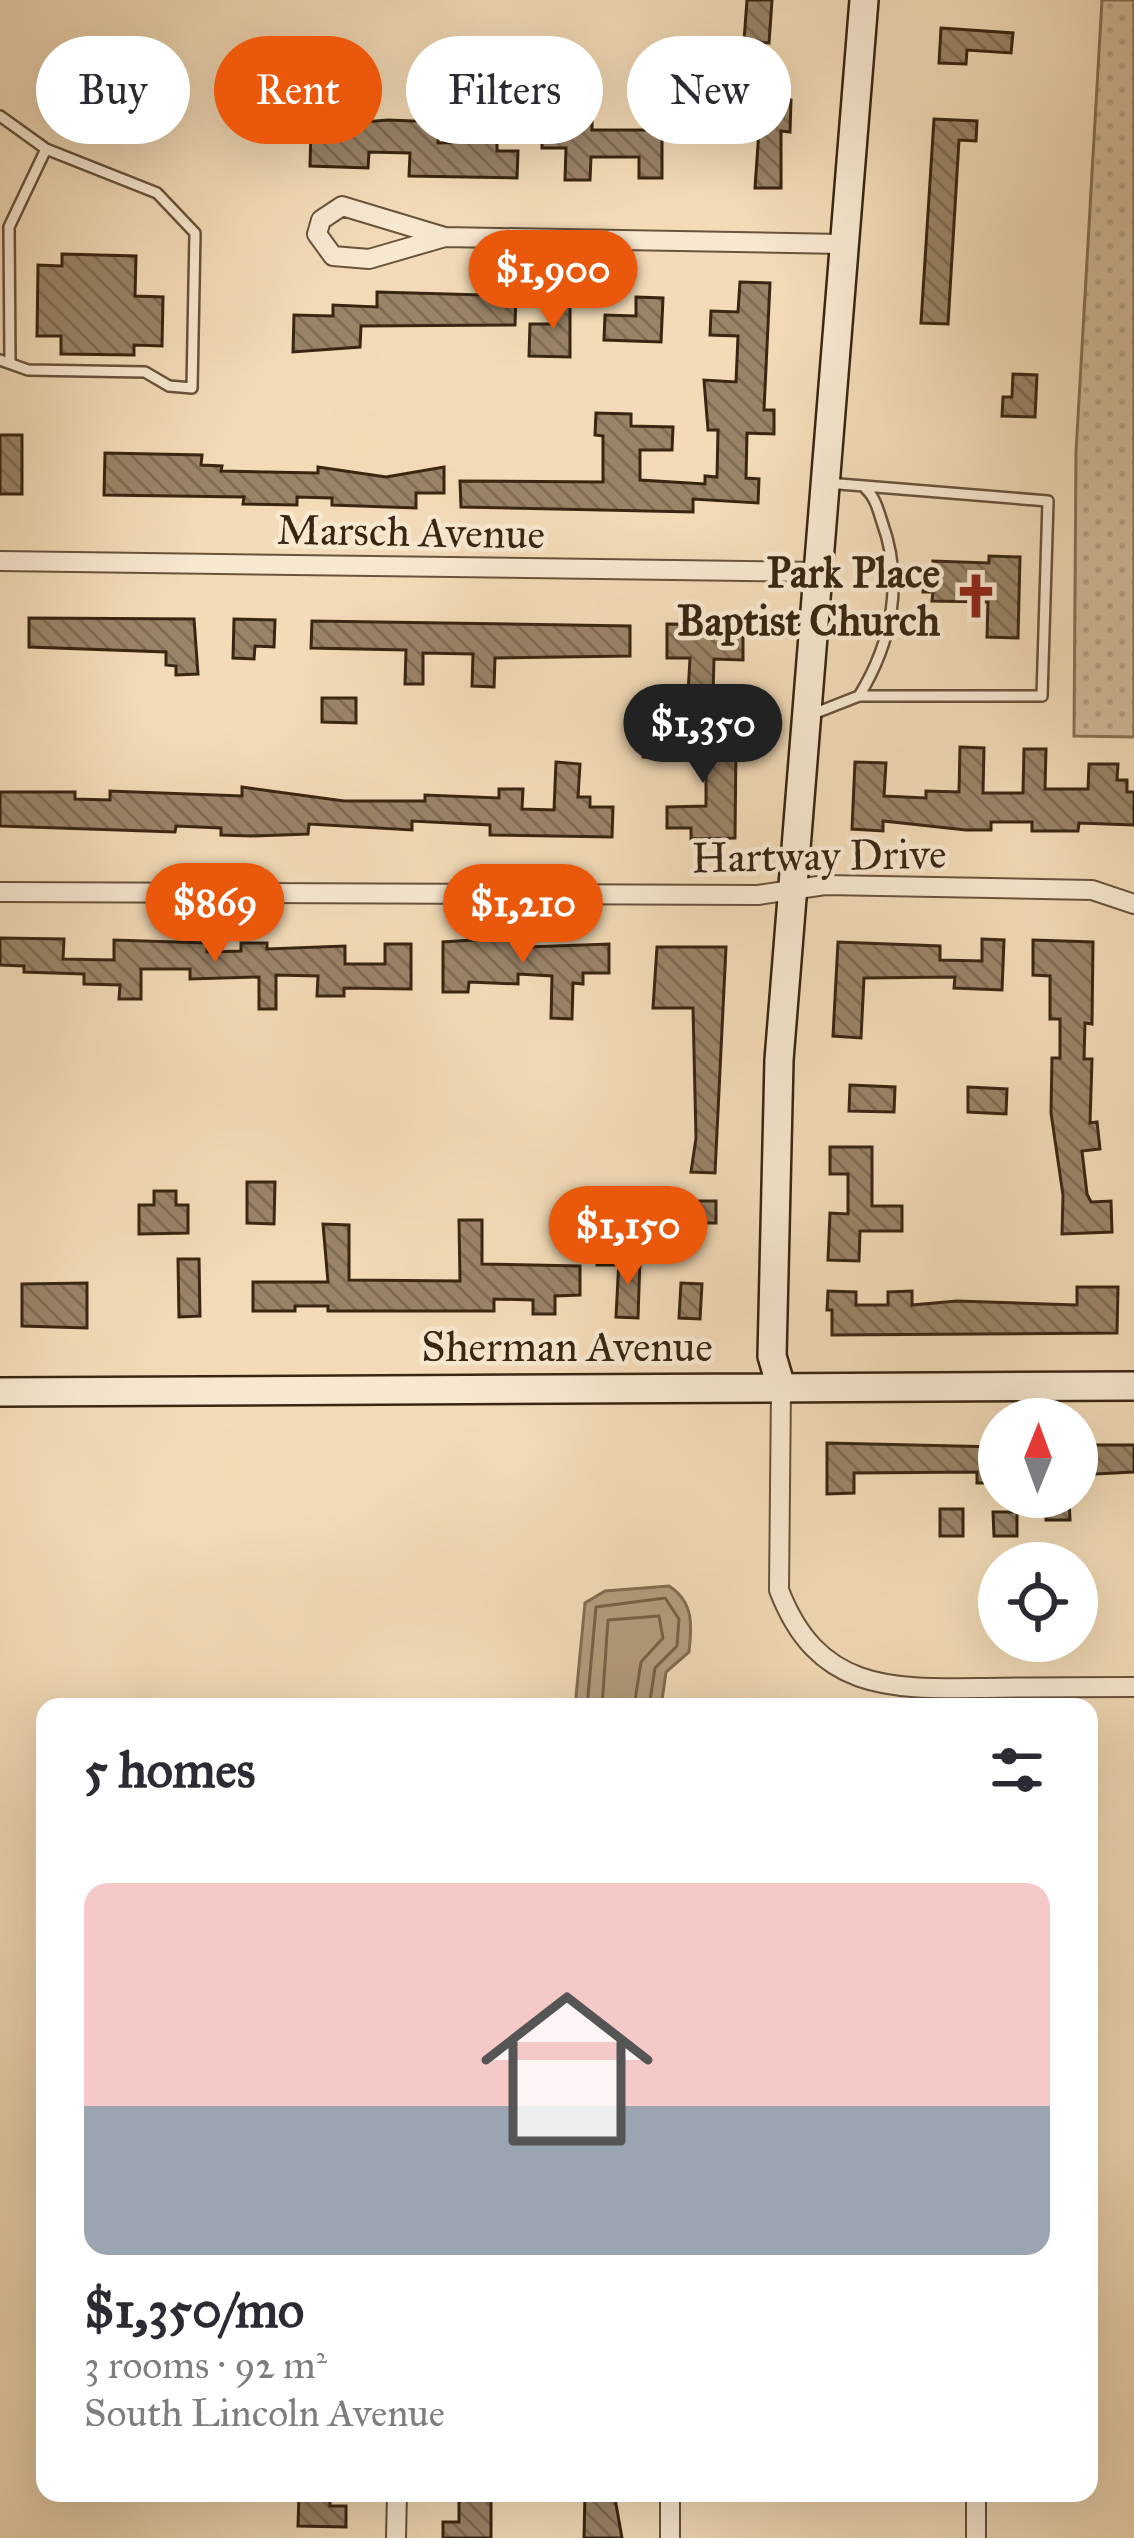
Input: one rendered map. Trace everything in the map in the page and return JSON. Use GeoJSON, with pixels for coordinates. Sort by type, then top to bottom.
{"type":"FeatureCollection","features":[{"type":"Feature","properties":{"kind":"street"},"geometry":{"type":"LineString","coordinates":[[864,0],[778,1060],[772,1356],[781,1387],[778,1590],[810,1646],[835,1666],[884,1686],[1021,1697],[1134,1687]]}},
{"type":"Feature","properties":{"kind":"street"},"geometry":{"type":"LineString","coordinates":[[446,237],[342,206],[321,220],[316,234],[333,256],[356,260],[446,237],[843,244]]}},
{"type":"Feature","properties":{"kind":"street","name":"Marsch Avenue"},"geometry":{"type":"LineString","coordinates":[[0,561],[821,572]]}},
{"type":"Feature","properties":{"kind":"street","name":"Hartway Drive"},"geometry":{"type":"LineString","coordinates":[[0,892],[758,895],[825,885],[1092,890],[1134,904]]}},
{"type":"Feature","properties":{"kind":"street","name":"Sherman Avenue"},"geometry":{"type":"LineString","coordinates":[[0,1392],[1134,1386]]}},
{"type":"Feature","properties":{"kind":"street"},"geometry":{"type":"LineString","coordinates":[[396,2538],[397,2502]]}},
{"type":"Feature","properties":{"kind":"street"},"geometry":{"type":"LineString","coordinates":[[670,2502],[670,2538]]}},
{"type":"Feature","properties":{"kind":"street"},"geometry":{"type":"LineString","coordinates":[[976,2502],[976,2538]]}},
{"type":"Feature","properties":{"kind":"lane"},"geometry":{"type":"LineString","coordinates":[[0,117],[46,149],[158,193],[195,233],[192,388],[169,386],[145,373],[28,370],[5,360],[4,236],[46,149]]}},
{"type":"Feature","properties":{"kind":"lane"},"geometry":{"type":"LineString","coordinates":[[808,716],[859,696],[1042,696],[1048,501],[827,483]]}},
{"type":"Feature","properties":{"kind":"lane"},"geometry":{"type":"LineString","coordinates":[[859,696],[874,672],[897,581],[888,538],[865,488]]}},
{"type":"Feature","properties":{"kind":"shaded area"},"geometry":{"type":"Polygon","coordinates":[[[1102,0],[1134,0],[1134,737],[1074,736],[1076,452],[1102,0]]]}},
{"type":"Feature","properties":{"kind":"water"},"geometry":{"type":"Polygon","coordinates":[[[669,1586],[683,1599],[690,1615],[689,1652],[666,1672],[662,1698],[576,1698],[585,1603],[605,1591],[669,1586]]]}},
{"type":"Feature","properties":{"kind":"building"},"geometry":{"type":"Polygon","coordinates":[[[747,0],[772,0],[769,36],[744,36],[747,0]]]}},
{"type":"Feature","properties":{"kind":"building"},"geometry":{"type":"Polygon","coordinates":[[[941,28],[1013,33],[1011,53],[967,50],[966,64],[939,63],[941,28]]]}},
{"type":"Feature","properties":{"kind":"building"},"geometry":{"type":"Polygon","coordinates":[[[934,119],[977,121],[976,141],[959,140],[948,324],[921,323],[934,119]]]}},
{"type":"Feature","properties":{"kind":"building"},"geometry":{"type":"Polygon","coordinates":[[[382,120],[406,121],[406,144],[497,144],[497,151],[518,151],[517,178],[409,176],[410,153],[369,152],[368,168],[310,166],[311,144],[382,144],[382,120]]]}},
{"type":"Feature","properties":{"kind":"building"},"geometry":{"type":"Polygon","coordinates":[[[603,130],[627,130],[627,144],[662,144],[662,178],[639,178],[639,157],[591,157],[590,180],[565,180],[566,148],[542,148],[542,144],[603,144],[603,130]]]}},
{"type":"Feature","properties":{"kind":"building"},"geometry":{"type":"Polygon","coordinates":[[[758,144],[781,144],[781,188],[755,188],[758,144]]]}},
{"type":"Feature","properties":{"kind":"building"},"geometry":{"type":"Polygon","coordinates":[[[62,254],[136,256],[135,296],[163,297],[162,346],[134,345],[134,355],[61,354],[61,336],[37,336],[38,265],[62,266],[62,254]]]}},
{"type":"Feature","properties":{"kind":"building"},"geometry":{"type":"Polygon","coordinates":[[[740,282],[770,283],[764,410],[774,410],[774,434],[747,433],[746,478],[759,479],[758,503],[693,499],[693,512],[461,507],[460,481],[603,482],[603,436],[595,435],[596,413],[631,414],[631,426],[673,427],[672,450],[640,450],[640,480],[705,484],[705,476],[717,477],[718,430],[708,430],[704,380],[736,382],[738,336],[710,335],[711,311],[738,312],[740,282]]]}},
{"type":"Feature","properties":{"kind":"building"},"geometry":{"type":"Polygon","coordinates":[[[377,292],[516,296],[515,325],[361,326],[360,347],[293,352],[294,315],[333,316],[333,305],[377,307],[377,292]]]}},
{"type":"Feature","properties":{"kind":"building"},"geometry":{"type":"Polygon","coordinates":[[[553,294],[570,295],[570,357],[529,356],[530,324],[552,324],[553,294]]]}},
{"type":"Feature","properties":{"kind":"building"},"geometry":{"type":"Polygon","coordinates":[[[636,297],[663,298],[661,342],[604,340],[605,315],[636,316],[636,297]]]}},
{"type":"Feature","properties":{"kind":"building"},"geometry":{"type":"Polygon","coordinates":[[[1013,374],[1037,375],[1035,417],[1002,416],[1003,397],[1012,397],[1013,374]]]}},
{"type":"Feature","properties":{"kind":"building"},"geometry":{"type":"Polygon","coordinates":[[[0,435],[22,435],[22,494],[0,494],[0,435]]]}},
{"type":"Feature","properties":{"kind":"building"},"geometry":{"type":"Polygon","coordinates":[[[105,453],[202,455],[201,465],[222,466],[221,471],[318,473],[318,467],[386,477],[444,467],[444,493],[416,493],[416,508],[332,505],[332,498],[297,497],[297,505],[243,504],[244,497],[104,495],[105,453]]]}},
{"type":"Feature","properties":{"kind":"building","name":"Park Place Baptist Church"},"geometry":{"type":"Polygon","coordinates":[[[989,556],[1020,557],[1018,638],[987,637],[988,602],[932,601],[933,592],[923,592],[924,568],[934,568],[933,561],[989,563],[989,556]]]}},
{"type":"Feature","properties":{"kind":"building"},"geometry":{"type":"Polygon","coordinates":[[[29,618],[194,619],[198,674],[176,675],[176,666],[166,665],[166,652],[29,647],[29,618]]]}},
{"type":"Feature","properties":{"kind":"building"},"geometry":{"type":"Polygon","coordinates":[[[234,619],[275,620],[274,647],[255,646],[254,659],[233,658],[234,619]]]}},
{"type":"Feature","properties":{"kind":"building"},"geometry":{"type":"Polygon","coordinates":[[[312,621],[630,626],[630,656],[495,658],[494,687],[472,686],[473,654],[423,653],[423,684],[405,684],[406,650],[311,648],[312,621]]]}},
{"type":"Feature","properties":{"kind":"building"},"geometry":{"type":"Polygon","coordinates":[[[667,624],[743,625],[743,660],[714,659],[713,695],[688,694],[690,658],[667,658],[667,624]]]}},
{"type":"Feature","properties":{"kind":"building"},"geometry":{"type":"Polygon","coordinates":[[[322,698],[356,698],[356,723],[322,722],[322,698]]]}},
{"type":"Feature","properties":{"kind":"building"},"geometry":{"type":"Polygon","coordinates":[[[656,732],[682,733],[681,744],[736,744],[735,838],[691,839],[691,828],[667,828],[667,807],[706,806],[706,760],[643,757],[643,744],[655,744],[656,732]]]}},
{"type":"Feature","properties":{"kind":"building"},"geometry":{"type":"Polygon","coordinates":[[[960,747],[984,748],[983,793],[1023,793],[1024,749],[1046,749],[1045,789],[1088,789],[1089,764],[1118,764],[1117,780],[1127,780],[1127,792],[1134,792],[1134,825],[1079,823],[1078,831],[1032,831],[1032,822],[991,822],[991,830],[966,830],[883,821],[883,831],[852,829],[855,762],[886,763],[884,796],[926,798],[926,791],[959,792],[960,747]]]}},
{"type":"Feature","properties":{"kind":"building"},"geometry":{"type":"Polygon","coordinates":[[[556,762],[580,764],[578,797],[590,797],[590,807],[613,807],[612,837],[490,835],[490,825],[412,821],[412,830],[309,824],[308,834],[251,836],[221,835],[221,828],[176,826],[175,832],[0,826],[0,792],[75,792],[75,799],[110,800],[110,791],[242,796],[242,787],[344,801],[425,801],[425,795],[499,798],[499,789],[523,789],[522,809],[554,810],[556,762]]]}},
{"type":"Feature","properties":{"kind":"building"},"geometry":{"type":"Polygon","coordinates":[[[0,938],[64,939],[63,959],[114,960],[114,940],[207,943],[207,952],[241,951],[241,943],[267,943],[267,949],[345,946],[345,964],[385,964],[385,944],[411,944],[411,989],[344,988],[344,996],[317,996],[318,976],[276,975],[276,1009],[259,1009],[259,977],[190,979],[190,969],[141,969],[141,999],[119,999],[120,985],[84,984],[84,974],[24,972],[24,966],[0,965],[0,938]]]}},
{"type":"Feature","properties":{"kind":"building"},"geometry":{"type":"Polygon","coordinates":[[[982,939],[1004,940],[1002,990],[954,988],[955,977],[864,978],[861,1038],[833,1036],[838,942],[940,946],[940,960],[982,961],[982,939]]]}},
{"type":"Feature","properties":{"kind":"building"},"geometry":{"type":"Polygon","coordinates":[[[1033,940],[1093,942],[1092,1024],[1085,1023],[1084,1059],[1092,1059],[1090,1123],[1097,1122],[1100,1149],[1082,1151],[1087,1194],[1091,1202],[1111,1201],[1112,1232],[1062,1234],[1063,1195],[1051,1113],[1052,1058],[1060,1058],[1060,1019],[1050,1019],[1050,976],[1033,975],[1033,940]]]}},
{"type":"Feature","properties":{"kind":"building"},"geometry":{"type":"Polygon","coordinates":[[[527,941],[527,947],[609,944],[609,973],[583,973],[583,984],[573,983],[572,1019],[551,1018],[552,976],[518,974],[518,984],[469,982],[468,992],[443,992],[443,942],[527,941]]]}},
{"type":"Feature","properties":{"kind":"building"},"geometry":{"type":"Polygon","coordinates":[[[657,947],[726,947],[715,1173],[691,1172],[696,1138],[693,1008],[653,1008],[657,947]]]}},
{"type":"Feature","properties":{"kind":"building"},"geometry":{"type":"Polygon","coordinates":[[[850,1085],[895,1087],[894,1112],[849,1111],[850,1085]]]}},
{"type":"Feature","properties":{"kind":"building"},"geometry":{"type":"Polygon","coordinates":[[[968,1087],[1007,1089],[1006,1114],[968,1112],[968,1087]]]}},
{"type":"Feature","properties":{"kind":"building"},"geometry":{"type":"Polygon","coordinates":[[[830,1147],[872,1147],[872,1206],[902,1206],[902,1231],[860,1231],[859,1261],[828,1260],[830,1213],[848,1214],[848,1174],[830,1174],[830,1147]]]}},
{"type":"Feature","properties":{"kind":"building"},"geometry":{"type":"Polygon","coordinates":[[[247,1182],[275,1182],[274,1224],[247,1223],[247,1182]]]}},
{"type":"Feature","properties":{"kind":"building"},"geometry":{"type":"Polygon","coordinates":[[[154,1191],[176,1191],[176,1205],[188,1205],[188,1233],[139,1234],[139,1205],[154,1205],[154,1191]]]}},
{"type":"Feature","properties":{"kind":"building"},"geometry":{"type":"Polygon","coordinates":[[[687,1201],[716,1201],[716,1223],[687,1223],[687,1201]]]}},
{"type":"Feature","properties":{"kind":"building"},"geometry":{"type":"Polygon","coordinates":[[[459,1220],[482,1220],[482,1264],[580,1266],[580,1295],[555,1296],[555,1314],[533,1314],[533,1300],[494,1299],[494,1311],[328,1311],[328,1306],[295,1306],[295,1311],[253,1311],[253,1282],[328,1282],[323,1224],[349,1225],[349,1280],[460,1281],[459,1220]]]}},
{"type":"Feature","properties":{"kind":"building"},"geometry":{"type":"Polygon","coordinates":[[[598,1242],[619,1243],[618,1265],[597,1265],[598,1242]]]}},
{"type":"Feature","properties":{"kind":"building"},"geometry":{"type":"Polygon","coordinates":[[[178,1259],[199,1259],[200,1316],[179,1317],[178,1259]]]}},
{"type":"Feature","properties":{"kind":"building"},"geometry":{"type":"Polygon","coordinates":[[[619,1259],[640,1259],[638,1318],[616,1317],[619,1259]]]}},
{"type":"Feature","properties":{"kind":"building"},"geometry":{"type":"Polygon","coordinates":[[[87,1283],[87,1328],[22,1326],[22,1284],[87,1283]]]}},
{"type":"Feature","properties":{"kind":"building"},"geometry":{"type":"Polygon","coordinates":[[[681,1283],[702,1284],[700,1319],[679,1318],[681,1283]]]}},
{"type":"Feature","properties":{"kind":"building"},"geometry":{"type":"Polygon","coordinates":[[[1077,1287],[1118,1287],[1117,1333],[832,1335],[832,1310],[827,1310],[828,1291],[856,1292],[856,1305],[888,1305],[888,1292],[912,1291],[912,1305],[957,1301],[1077,1305],[1077,1287]]]}},
{"type":"Feature","properties":{"kind":"building"},"geometry":{"type":"Polygon","coordinates":[[[827,1443],[978,1447],[978,1483],[977,1472],[854,1473],[854,1493],[827,1494],[827,1443]]]}},
{"type":"Feature","properties":{"kind":"building"},"geometry":{"type":"Polygon","coordinates":[[[1098,1445],[1134,1445],[1134,1472],[1098,1474],[1098,1445]]]}},
{"type":"Feature","properties":{"kind":"building"},"geometry":{"type":"Polygon","coordinates":[[[940,1509],[963,1509],[963,1536],[940,1536],[940,1509]]]}},
{"type":"Feature","properties":{"kind":"building"},"geometry":{"type":"Polygon","coordinates":[[[993,1518],[1017,1518],[1017,1536],[994,1536],[993,1518]]]}},
{"type":"Feature","properties":{"kind":"building"},"geometry":{"type":"Polygon","coordinates":[[[299,2502],[346,2506],[346,2527],[298,2526],[299,2502]]]}},
{"type":"Feature","properties":{"kind":"building"},"geometry":{"type":"Polygon","coordinates":[[[459,2502],[491,2502],[491,2538],[443,2538],[443,2522],[459,2522],[459,2502]]]}},
{"type":"Feature","properties":{"kind":"building"},"geometry":{"type":"Polygon","coordinates":[[[585,2502],[616,2502],[622,2538],[584,2538],[585,2502]]]}},
{"type":"Feature","properties":{"kind":"place","name":"Park Place Baptist Church"},"geometry":{"type":"Point","coordinates":[976,596]}}]}
